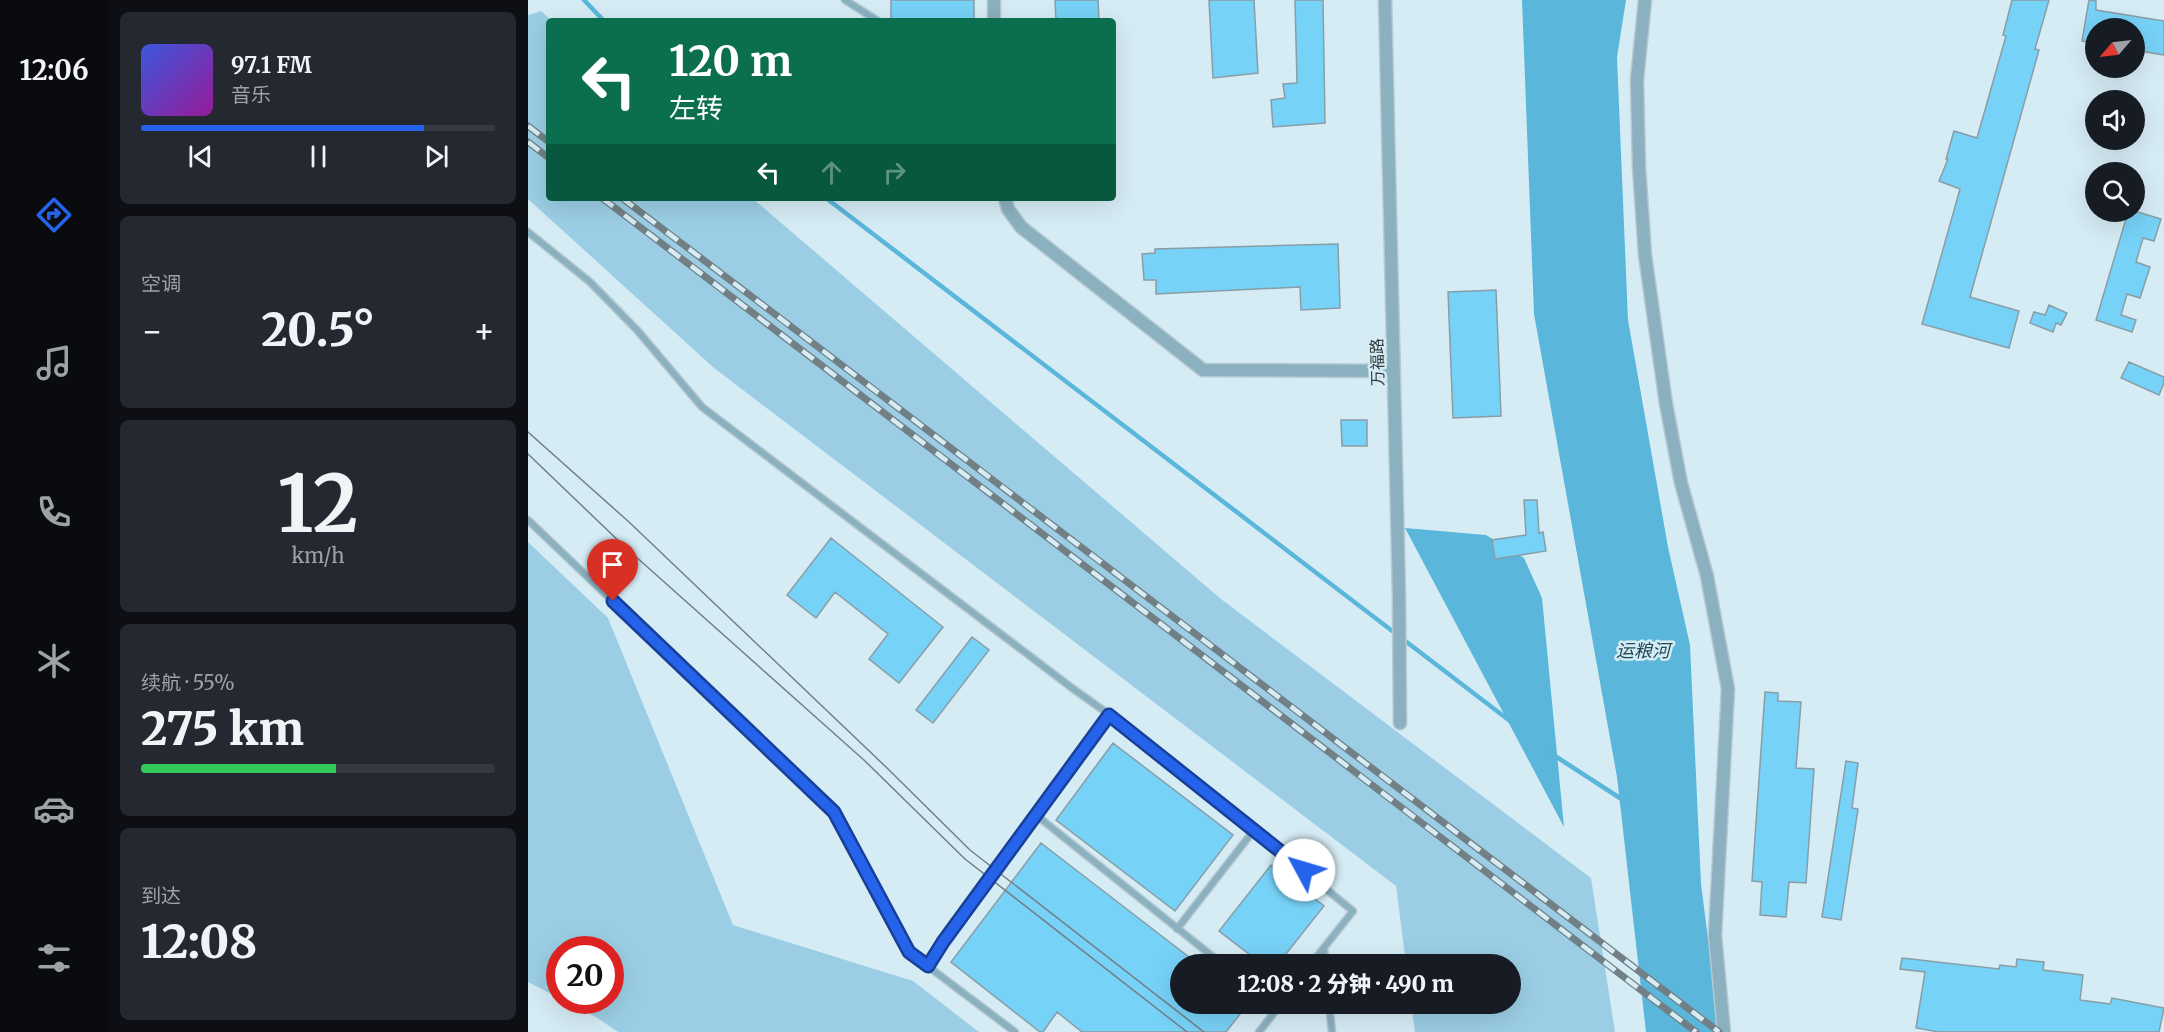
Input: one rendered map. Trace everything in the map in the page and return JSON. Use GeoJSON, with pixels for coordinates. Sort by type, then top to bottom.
{"type":"FeatureCollection","features":[{"type":"Feature","properties":{"kind":"street"},"geometry":{"type":"LineString","coordinates":[[994,0],[994,18]]}},
{"type":"Feature","properties":{"kind":"street","name":"万福路"},"geometry":{"type":"LineString","coordinates":[[1385,0],[1400,723]]}},
{"type":"Feature","properties":{"kind":"street"},"geometry":{"type":"LineString","coordinates":[[1645,0],[1637,80],[1639,167],[1645,255],[1666,404],[1681,483],[1707,576],[1728,689],[1715,935],[1724,1032]]}},
{"type":"Feature","properties":{"kind":"street"},"geometry":{"type":"LineString","coordinates":[[1006,201],[1008,209],[1021,226],[1203,370],[1394,371]]}},
{"type":"Feature","properties":{"kind":"lane"},"geometry":{"type":"LineString","coordinates":[[845,0],[873,18]]}},
{"type":"Feature","properties":{"kind":"lane"},"geometry":{"type":"LineString","coordinates":[[528,232],[590,282],[637,330],[702,407],[1109,715],[1353,910],[1320,954]]}},
{"type":"Feature","properties":{"kind":"lane"},"geometry":{"type":"LineString","coordinates":[[528,519],[834,812],[909,952],[1015,1032]]}},
{"type":"Feature","properties":{"kind":"lane"},"geometry":{"type":"LineString","coordinates":[[928,966],[943,942],[1109,715]]}},
{"type":"Feature","properties":{"kind":"lane"},"geometry":{"type":"LineString","coordinates":[[1036,815],[1209,954]]}},
{"type":"Feature","properties":{"kind":"lane"},"geometry":{"type":"LineString","coordinates":[[1177,929],[1254,830]]}},
{"type":"Feature","properties":{"kind":"lane"},"geometry":{"type":"LineString","coordinates":[[1324,949],[1324,954]]}},
{"type":"Feature","properties":{"kind":"lane"},"geometry":{"type":"LineString","coordinates":[[1259,1032],[1273,1014]]}},
{"type":"Feature","properties":{"kind":"lane"},"geometry":{"type":"LineString","coordinates":[[1330,1014],[1332,1032]]}},
{"type":"Feature","properties":{"kind":"shaded area"},"geometry":{"type":"Polygon","coordinates":[[[541,11],[549,18],[546,18],[546,201],[756,201],[1221,599],[1591,878],[1615,1032],[1415,1032],[1412,1014],[1521,1014],[1521,954],[1405,954],[1396,886],[714,368],[528,199],[528,15],[541,11]]]}},
{"type":"Feature","properties":{"kind":"shaded area"},"geometry":{"type":"Polygon","coordinates":[[[528,542],[608,618],[733,925],[913,981],[979,1032],[618,1032],[590,1014],[624,1014],[624,936],[546,936],[546,991],[528,982],[528,542]]]}},
{"type":"Feature","properties":{"kind":"water","name":"运粮河"},"geometry":{"type":"Polygon","coordinates":[[[1522,0],[1626,0],[1617,57],[1628,320],[1668,547],[1690,645],[1701,884],[1720,1032],[1646,1032],[1617,777],[1534,314],[1522,0]]]}},
{"type":"Feature","properties":{"kind":"water"},"geometry":{"type":"Polygon","coordinates":[[[1405,528],[1486,535],[1524,558],[1542,598],[1564,827],[1405,528]]]}},
{"type":"Feature","properties":{"kind":"building"},"geometry":{"type":"Polygon","coordinates":[[[891,0],[974,0],[974,18],[891,18],[891,0]]]}},
{"type":"Feature","properties":{"kind":"building"},"geometry":{"type":"Polygon","coordinates":[[[1055,0],[1098,0],[1099,18],[1056,18],[1055,0]]]}},
{"type":"Feature","properties":{"kind":"building"},"geometry":{"type":"Polygon","coordinates":[[[1209,0],[1254,0],[1258,73],[1213,78],[1209,0]]]}},
{"type":"Feature","properties":{"kind":"building"},"geometry":{"type":"Polygon","coordinates":[[[1295,0],[1323,0],[1325,123],[1273,127],[1271,100],[1285,98],[1283,84],[1297,83],[1295,0]]]}},
{"type":"Feature","properties":{"kind":"building"},"geometry":{"type":"Polygon","coordinates":[[[2012,0],[2049,0],[2035,49],[2039,50],[1970,297],[2019,311],[2009,348],[1922,324],[1960,189],[1939,181],[1948,159],[1946,159],[1954,131],[1977,138],[2006,36],[2003,35],[2012,0]]]}},
{"type":"Feature","properties":{"kind":"building"},"geometry":{"type":"Polygon","coordinates":[[[2089,0],[2096,1],[2096,10],[2164,21],[2164,55],[2145,52],[2145,18],[2086,18],[2089,0]]]}},
{"type":"Feature","properties":{"kind":"building"},"geometry":{"type":"Polygon","coordinates":[[[2085,23],[2085,41],[2082,41],[2085,23]]]}},
{"type":"Feature","properties":{"kind":"building"},"geometry":{"type":"Polygon","coordinates":[[[2145,214],[2161,219],[2154,241],[2143,238],[2136,262],[2150,267],[2140,298],[2127,294],[2121,315],[2136,320],[2132,332],[2096,320],[2125,222],[2145,222],[2145,214]]]}},
{"type":"Feature","properties":{"kind":"building"},"geometry":{"type":"Polygon","coordinates":[[[1338,244],[1340,308],[1301,310],[1300,287],[1156,294],[1156,280],[1144,280],[1142,254],[1155,253],[1155,249],[1338,244]]]}},
{"type":"Feature","properties":{"kind":"building"},"geometry":{"type":"Polygon","coordinates":[[[1496,290],[1501,416],[1453,418],[1448,292],[1496,290]]]}},
{"type":"Feature","properties":{"kind":"building"},"geometry":{"type":"Polygon","coordinates":[[[2049,305],[2067,313],[2061,325],[2056,323],[2053,332],[2030,323],[2034,312],[2045,315],[2049,305]]]}},
{"type":"Feature","properties":{"kind":"building"},"geometry":{"type":"Polygon","coordinates":[[[2129,362],[2164,377],[2159,395],[2121,378],[2129,362]]]}},
{"type":"Feature","properties":{"kind":"building"},"geometry":{"type":"Polygon","coordinates":[[[1341,420],[1367,420],[1367,446],[1342,446],[1341,420]]]}},
{"type":"Feature","properties":{"kind":"building"},"geometry":{"type":"Polygon","coordinates":[[[1524,500],[1537,500],[1539,533],[1543,532],[1546,551],[1495,559],[1492,540],[1526,535],[1524,500]]]}},
{"type":"Feature","properties":{"kind":"building"},"geometry":{"type":"Polygon","coordinates":[[[831,538],[943,627],[899,683],[869,659],[888,634],[835,592],[816,618],[787,595],[831,538]]]}},
{"type":"Feature","properties":{"kind":"building"},"geometry":{"type":"Polygon","coordinates":[[[972,637],[989,650],[933,723],[916,710],[972,637]]]}},
{"type":"Feature","properties":{"kind":"building"},"geometry":{"type":"Polygon","coordinates":[[[1765,692],[1778,693],[1778,701],[1801,702],[1796,768],[1814,769],[1806,883],[1789,882],[1786,917],[1760,915],[1762,882],[1752,881],[1765,692]]]}},
{"type":"Feature","properties":{"kind":"building"},"geometry":{"type":"Polygon","coordinates":[[[1113,743],[1233,835],[1175,911],[1056,820],[1113,743]]]}},
{"type":"Feature","properties":{"kind":"building"},"geometry":{"type":"Polygon","coordinates":[[[1846,761],[1858,763],[1852,808],[1858,809],[1841,920],[1822,917],[1846,761]]]}},
{"type":"Feature","properties":{"kind":"building"},"geometry":{"type":"Polygon","coordinates":[[[1041,843],[1185,954],[1170,954],[1170,1014],[1240,1014],[1226,1032],[1082,1032],[1057,1012],[1043,1032],[1040,1032],[951,962],[1041,843]]]}},
{"type":"Feature","properties":{"kind":"building"},"geometry":{"type":"Polygon","coordinates":[[[1271,865],[1324,906],[1286,954],[1249,954],[1219,931],[1271,865]]]}},
{"type":"Feature","properties":{"kind":"building"},"geometry":{"type":"Polygon","coordinates":[[[1902,958],[1999,969],[2000,965],[2016,967],[2017,959],[2044,962],[2043,970],[2083,975],[2080,1000],[2110,1004],[2112,998],[2164,1008],[2159,1032],[1939,1032],[1916,1028],[1925,972],[1900,969],[1902,958]]]}},
{"type":"Feature","properties":{"kind":"waterway"},"geometry":{"type":"LineString","coordinates":[[584,0],[601,18]]}},
{"type":"Feature","properties":{"kind":"waterway"},"geometry":{"type":"LineString","coordinates":[[830,201],[1510,721]]}},
{"type":"Feature","properties":{"kind":"waterway"},"geometry":{"type":"LineString","coordinates":[[1552,754],[1623,800]]}},
{"type":"Feature","properties":{"kind":"tram line"},"geometry":{"type":"LineString","coordinates":[[528,432],[629,522],[970,850],[1204,1032]]}},
{"type":"Feature","properties":{"kind":"tram line"},"geometry":{"type":"LineString","coordinates":[[528,454],[625,547],[865,761],[965,859],[1187,1032]]}},
{"type":"Feature","properties":{"kind":"railway"},"geometry":{"type":"LineString","coordinates":[[528,126],[546,140]]}},
{"type":"Feature","properties":{"kind":"railway"},"geometry":{"type":"LineString","coordinates":[[528,142],[546,156]]}},
{"type":"Feature","properties":{"kind":"railway"},"geometry":{"type":"LineString","coordinates":[[606,201],[1696,1032]]}},
{"type":"Feature","properties":{"kind":"railway"},"geometry":{"type":"LineString","coordinates":[[626,201],[1719,1032]]}},
{"type":"Feature","properties":{"kind":"route"},"geometry":{"type":"LineString","coordinates":[[613,601],[834,812],[909,952],[928,966],[943,942],[1109,715],[1131,730],[1304,870]]}}]}
